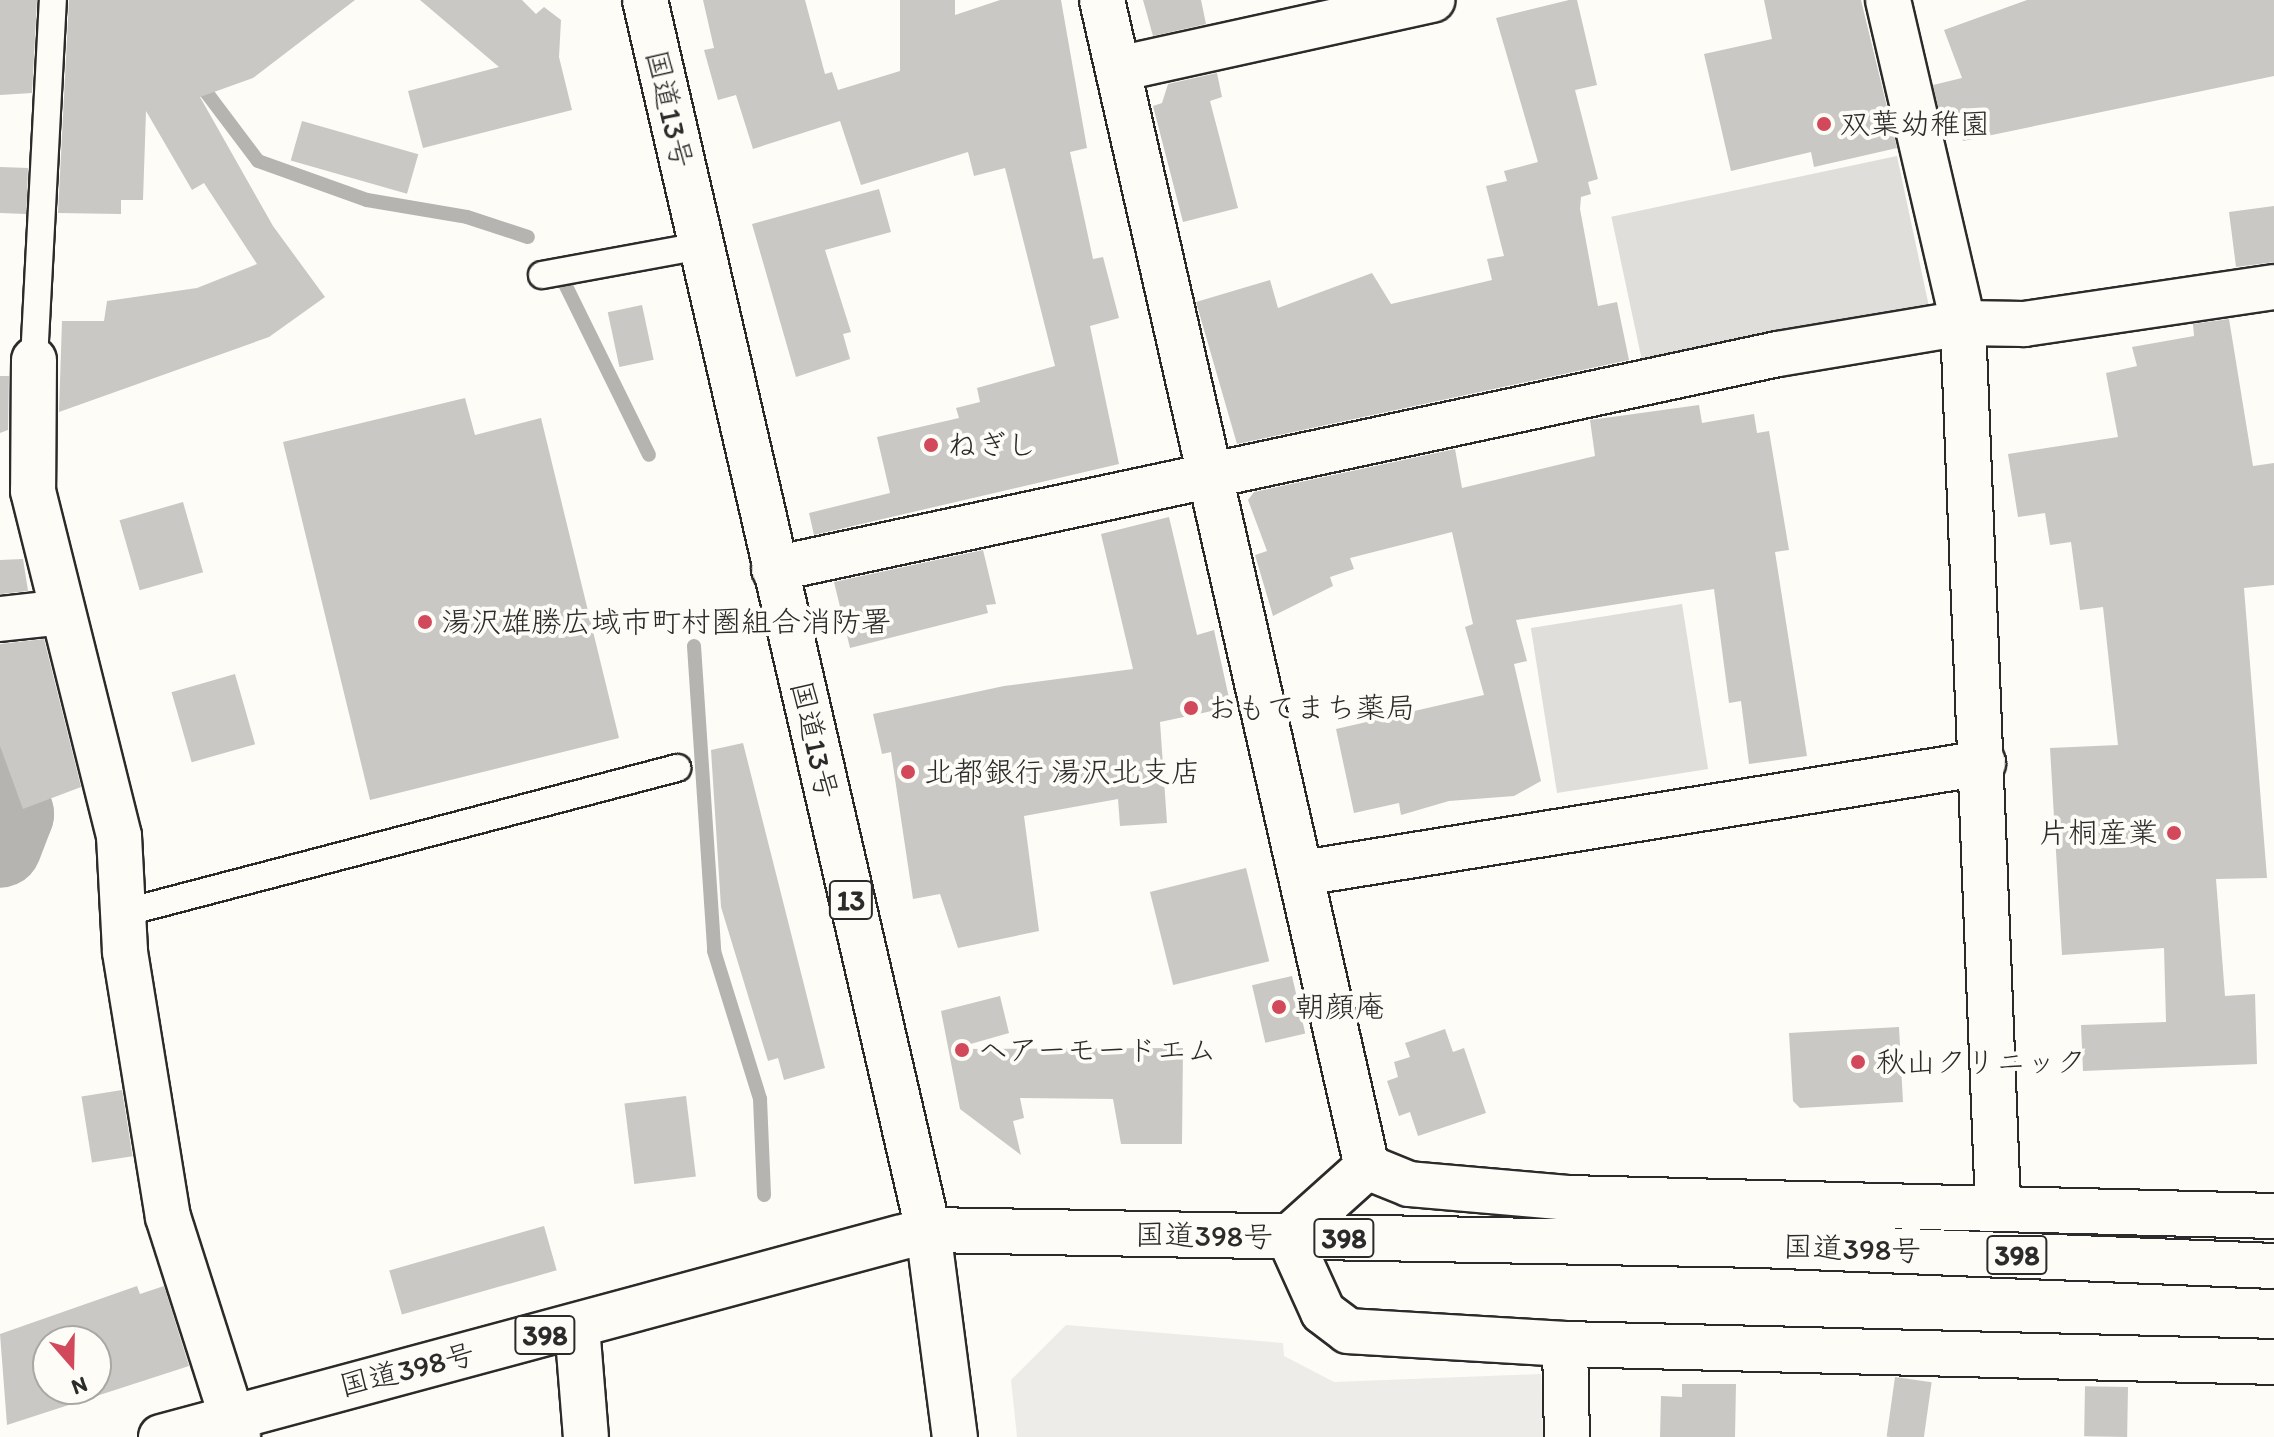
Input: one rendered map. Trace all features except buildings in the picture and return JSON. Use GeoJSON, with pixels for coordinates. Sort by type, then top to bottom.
{"type":"FeatureCollection","features":[{"type":"Feature","properties":{"kind":"main road","name":"国道13号"},"geometry":{"type":"LineString","coordinates":[[645,0],[928,1230],[955,1437]]}},
{"type":"Feature","properties":{"kind":"main road"},"geometry":{"type":"LineString","coordinates":[[1102,0],[1208,476],[1303,873],[1367,1167]]}},
{"type":"Feature","properties":{"kind":"main road"},"geometry":{"type":"LineString","coordinates":[[1118,69],[1433,0]]}},
{"type":"Feature","properties":{"kind":"main road"},"geometry":{"type":"LineString","coordinates":[[1888,0],[1963,323],[1983,763],[1998,1207]]}},
{"type":"Feature","properties":{"kind":"main road"},"geometry":{"type":"LineString","coordinates":[[774,569],[1778,354],[1963,323],[2024,324],[2274,287]]}},
{"type":"Feature","properties":{"kind":"main road"},"geometry":{"type":"LineString","coordinates":[[34,360],[33,491],[119,836],[123,913],[168,1217],[234,1426]]}},
{"type":"Feature","properties":{"kind":"main road"},"geometry":{"type":"LineString","coordinates":[[0,619],[63,612]]}},
{"type":"Feature","properties":{"kind":"main road"},"geometry":{"type":"LineString","coordinates":[[1303,873],[1983,763]]}},
{"type":"Feature","properties":{"kind":"main road"},"geometry":{"type":"LineString","coordinates":[[1367,1167],[1409,1184],[1568,1198],[2274,1216]]}},
{"type":"Feature","properties":{"kind":"main road"},"geometry":{"type":"LineString","coordinates":[[1367,1167],[1289,1237],[1323,1312],[1348,1331],[1565,1344],[2274,1362]]}},
{"type":"Feature","properties":{"kind":"main road","name":"国道398号"},"geometry":{"type":"LineString","coordinates":[[161,1437],[234,1426],[577,1326],[928,1230],[1760,1245],[2274,1266]]}},
{"type":"Feature","properties":{"kind":"main road"},"geometry":{"type":"LineString","coordinates":[[577,1326],[586,1437]]}},
{"type":"Feature","properties":{"kind":"main road"},"geometry":{"type":"LineString","coordinates":[[1565,1344],[1567,1437]]}},
{"type":"Feature","properties":{"kind":"lane"},"geometry":{"type":"LineString","coordinates":[[34,360],[53,0]]}},
{"type":"Feature","properties":{"kind":"lane"},"geometry":{"type":"LineString","coordinates":[[542,275],[700,246]]}},
{"type":"Feature","properties":{"kind":"lane"},"geometry":{"type":"LineString","coordinates":[[123,913],[677,768]]}},
{"type":"Feature","properties":{"kind":"shaded area"},"geometry":{"type":"Polygon","coordinates":[[[1897,156],[1929,307],[1643,367],[1611,217],[1897,156]]]}},
{"type":"Feature","properties":{"kind":"shaded area"},"geometry":{"type":"Polygon","coordinates":[[[1682,604],[1708,769],[1557,793],[1531,628],[1682,604]]]}},
{"type":"Feature","properties":{"kind":"shaded area"},"geometry":{"type":"Polygon","coordinates":[[[1066,1325],[1283,1343],[1284,1356],[1334,1382],[1541,1374],[1543,1437],[1017,1437],[1011,1380],[1066,1325]]]}},
{"type":"Feature","properties":{"kind":"waterway"},"geometry":{"type":"LineString","coordinates":[[197,80],[258,161],[367,200],[467,217],[528,237]]}},
{"type":"Feature","properties":{"kind":"waterway"},"geometry":{"type":"LineString","coordinates":[[562,278],[649,455]]}},
{"type":"Feature","properties":{"kind":"waterway"},"geometry":{"type":"LineString","coordinates":[[694,646],[714,951],[760,1099],[764,1195]]}},
{"type":"Feature","properties":{"kind":"waterway"},"geometry":{"type":"LineString","coordinates":[[0,775],[12,814],[0,846]]}},
{"type":"Feature","properties":{"kind":"place","name":"双葉幼稚園"},"geometry":{"type":"Point","coordinates":[1824,124]}},
{"type":"Feature","properties":{"kind":"place","name":"ねぎし"},"geometry":{"type":"Point","coordinates":[931,445]}},
{"type":"Feature","properties":{"kind":"place","name":"湯沢雄勝広域市町村圏組合消防署"},"geometry":{"type":"Point","coordinates":[425,622]}},
{"type":"Feature","properties":{"kind":"place","name":"おもてまち薬局"},"geometry":{"type":"Point","coordinates":[1191,708]}},
{"type":"Feature","properties":{"kind":"place","name":"北都銀行 湯沢北支店"},"geometry":{"type":"Point","coordinates":[908,772]}},
{"type":"Feature","properties":{"kind":"place","name":"片桐産業"},"geometry":{"type":"Point","coordinates":[2174,833]}},
{"type":"Feature","properties":{"kind":"place","name":"朝顔庵"},"geometry":{"type":"Point","coordinates":[1279,1007]}},
{"type":"Feature","properties":{"kind":"place","name":"ヘアーモードエム"},"geometry":{"type":"Point","coordinates":[962,1050]}},
{"type":"Feature","properties":{"kind":"place","name":"秋山クリニック"},"geometry":{"type":"Point","coordinates":[1858,1062]}}]}
